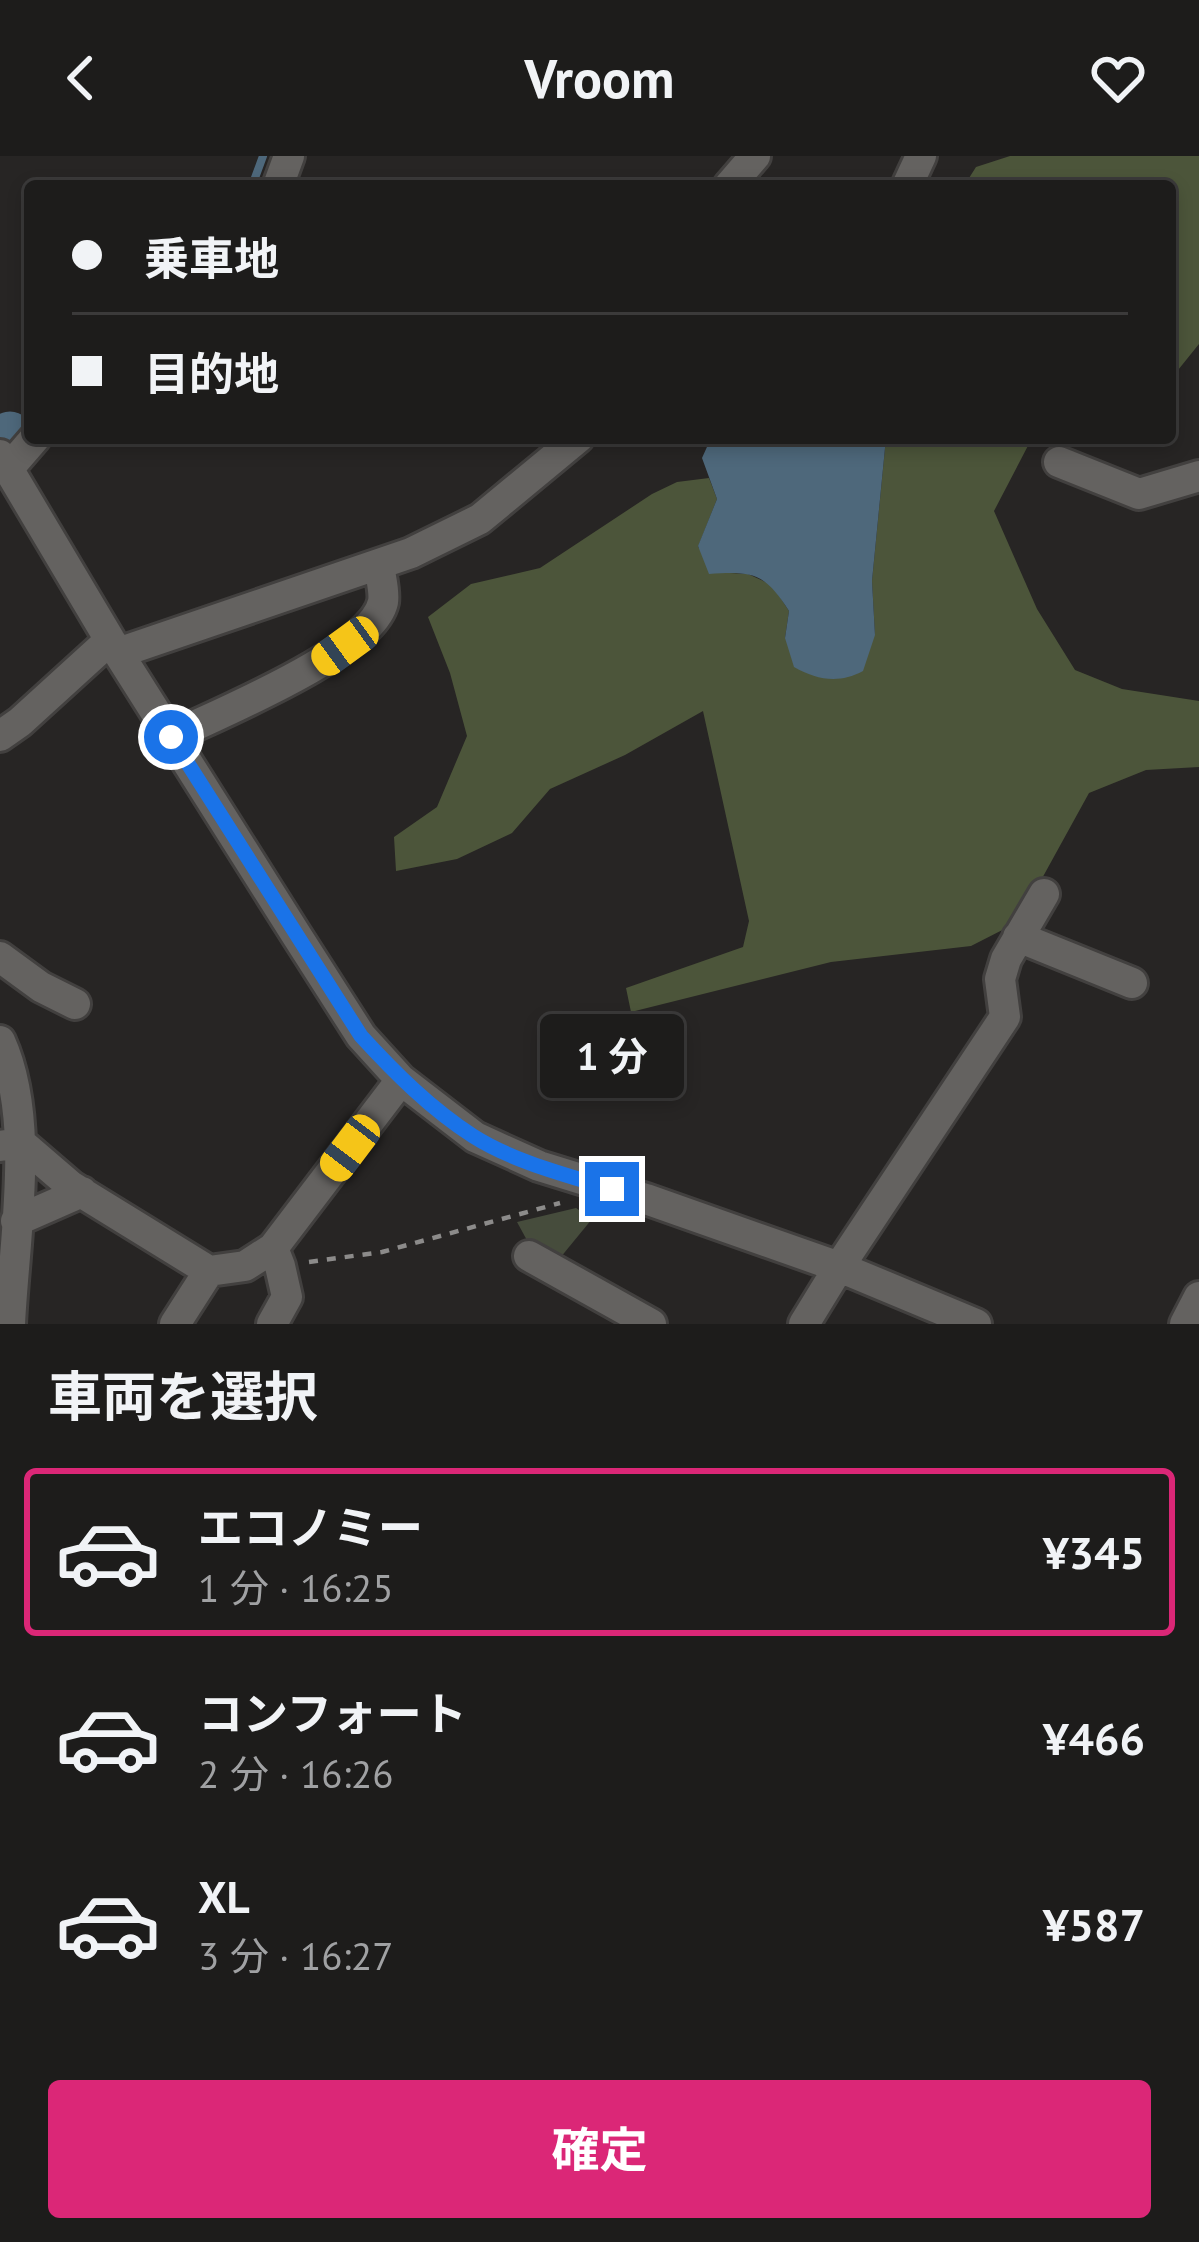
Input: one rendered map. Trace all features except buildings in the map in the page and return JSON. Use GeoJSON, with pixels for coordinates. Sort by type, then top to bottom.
{"type":"FeatureCollection","features":[{"type":"Feature","properties":{"kind":"street"},"geometry":{"type":"LineString","coordinates":[[734,180],[755,156]]}},
{"type":"Feature","properties":{"kind":"street"},"geometry":{"type":"LineString","coordinates":[[0,736],[114,647],[411,553],[480,519],[571,444]]}},
{"type":"Feature","properties":{"kind":"street"},"geometry":{"type":"LineString","coordinates":[[4,461],[114,647],[361,1036],[401,1080],[475,1137],[539,1166],[839,1267],[976,1324]]}},
{"type":"Feature","properties":{"kind":"street"},"geometry":{"type":"LineString","coordinates":[[1059,462],[1139,494],[1199,476]]}},
{"type":"Feature","properties":{"kind":"street"},"geometry":{"type":"LineString","coordinates":[[171,737],[322,663],[369,628],[383,601],[379,564]]}},
{"type":"Feature","properties":{"kind":"street"},"geometry":{"type":"LineString","coordinates":[[804,1324],[1005,1017],[1000,979],[1006,958],[1044,894]]}},
{"type":"Feature","properties":{"kind":"street"},"geometry":{"type":"LineString","coordinates":[[1018,937],[1132,983]]}},
{"type":"Feature","properties":{"kind":"street"},"geometry":{"type":"LineString","coordinates":[[0,957],[41,987],[75,1004]]}},
{"type":"Feature","properties":{"kind":"street"},"geometry":{"type":"LineString","coordinates":[[0,1041],[9,1061],[16,1221],[6,1283],[10,1324]]}},
{"type":"Feature","properties":{"kind":"street"},"geometry":{"type":"LineString","coordinates":[[10,1144],[209,1271],[245,1266],[277,1257],[401,1080]]}},
{"type":"Feature","properties":{"kind":"street"},"geometry":{"type":"LineString","coordinates":[[16,1221],[82,1192]]}},
{"type":"Feature","properties":{"kind":"street"},"geometry":{"type":"LineString","coordinates":[[529,1256],[651,1324]]}},
{"type":"Feature","properties":{"kind":"street"},"geometry":{"type":"LineString","coordinates":[[272,1324],[287,1297],[277,1257]]}},
{"type":"Feature","properties":{"kind":"street"},"geometry":{"type":"LineString","coordinates":[[175,1324],[209,1271]]}},
{"type":"Feature","properties":{"kind":"street"},"geometry":{"type":"LineString","coordinates":[[1185,1324],[1199,1298]]}},
{"type":"Feature","properties":{"kind":"path"},"geometry":{"type":"LineString","coordinates":[[277,1257],[382,1252],[569,1201]]}},
{"type":"Feature","properties":{"kind":"green space"},"geometry":{"type":"Polygon","coordinates":[[[1010,156],[1199,156],[1199,344],[1176,373],[1176,180],[968,180],[976,167],[1010,156]]]}},
{"type":"Feature","properties":{"kind":"green space"},"geometry":{"type":"Polygon","coordinates":[[[885,444],[1029,444],[994,511],[1037,609],[1075,670],[1122,689],[1199,701],[1199,767],[1146,770],[1089,793],[1018,922],[971,946],[831,962],[631,1012],[626,988],[743,947],[749,921],[703,711],[625,755],[550,789],[512,833],[457,859],[396,871],[394,837],[437,807],[467,736],[428,617],[471,584],[540,568],[652,494],[677,482],[709,478],[717,499],[698,547],[730,573],[748,574],[772,585],[789,611],[785,638],[875,635],[872,581],[885,444]]]}},
{"type":"Feature","properties":{"kind":"green space"},"geometry":{"type":"Polygon","coordinates":[[[576,1208],[592,1219],[560,1258],[529,1244],[517,1222],[576,1208]]]}},
{"type":"Feature","properties":{"kind":"water"},"geometry":{"type":"Polygon","coordinates":[[[708,444],[885,444],[872,581],[875,635],[863,671],[828,679],[794,667],[785,638],[789,611],[773,589],[747,574],[709,574],[698,546],[717,499],[702,458],[708,444]]]}},
{"type":"Feature","properties":{"kind":"waterway"},"geometry":{"type":"LineString","coordinates":[[254,180],[263,156]]}},
{"type":"Feature","properties":{"kind":"waterway"},"geometry":{"type":"LineString","coordinates":[[10,434],[24,420]]}},
{"type":"Feature","properties":{"kind":"waterway"},"geometry":{"type":"LineString","coordinates":[[0,449],[10,434]]}},
{"type":"Feature","properties":{"kind":"route"},"geometry":{"type":"LineString","coordinates":[[171,737],[361,1036],[401,1080],[475,1137],[539,1166],[612,1189]]}}]}
